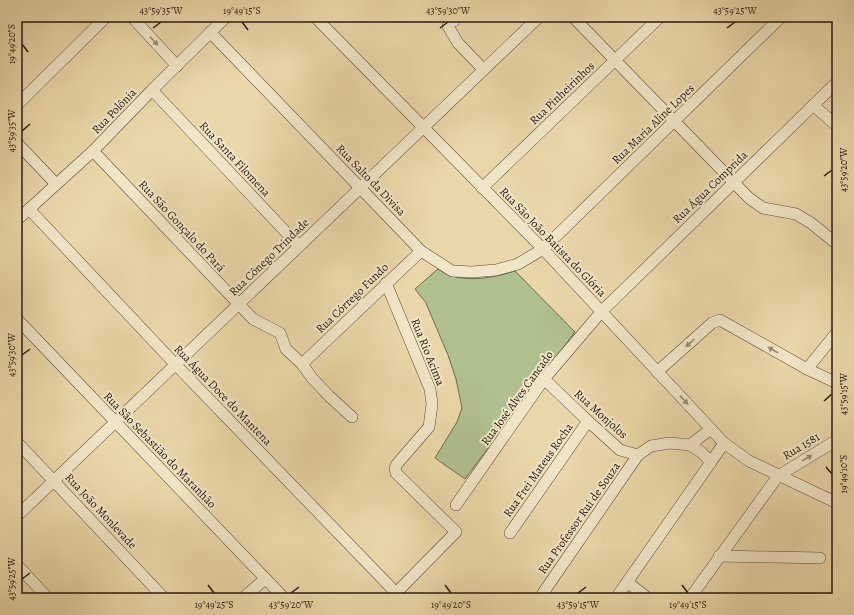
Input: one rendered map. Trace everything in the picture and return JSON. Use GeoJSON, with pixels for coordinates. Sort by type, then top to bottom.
{"type":"FeatureCollection","features":[{"type":"Feature","properties":{"kind":"street"},"geometry":{"type":"LineString","coordinates":[[17,105],[106,17]]}},
{"type":"Feature","properties":{"kind":"street"},"geometry":{"type":"LineString","coordinates":[[132,17],[177,66]]}},
{"type":"Feature","properties":{"kind":"street","name":"Rua Polônia"},"geometry":{"type":"LineString","coordinates":[[17,220],[93,151],[226,17]]}},
{"type":"Feature","properties":{"kind":"street","name":"Rua São João Batista do Glória"},"geometry":{"type":"LineString","coordinates":[[315,17],[424,126],[482,188],[602,310],[657,372],[724,443],[749,462],[837,503]]}},
{"type":"Feature","properties":{"kind":"street","name":"Rua Cônego Trindade"},"geometry":{"type":"LineString","coordinates":[[17,516],[538,17]]}},
{"type":"Feature","properties":{"kind":"street"},"geometry":{"type":"LineString","coordinates":[[573,17],[749,198],[763,208],[796,214],[811,223],[837,244]]}},
{"type":"Feature","properties":{"kind":"street","name":"Rua Pinheirinhos"},"geometry":{"type":"LineString","coordinates":[[482,188],[660,17]]}},
{"type":"Feature","properties":{"kind":"street","name":"Rua Maria Aline Lopes"},"geometry":{"type":"LineString","coordinates":[[543,249],[781,17]]}},
{"type":"Feature","properties":{"kind":"street"},"geometry":{"type":"LineString","coordinates":[[451,21],[458,42],[483,69]]}},
{"type":"Feature","properties":{"kind":"street","name":"Rua Salto da Divisa"},"geometry":{"type":"LineString","coordinates":[[210,32],[421,251],[452,271],[472,272],[496,270],[518,264],[543,249]]}},
{"type":"Feature","properties":{"kind":"street","name":"Rua Água Comprida"},"geometry":{"type":"LineString","coordinates":[[602,310],[837,82]]}},
{"type":"Feature","properties":{"kind":"street","name":"Rua Santa Filomena"},"geometry":{"type":"LineString","coordinates":[[152,90],[298,246]]}},
{"type":"Feature","properties":{"kind":"street"},"geometry":{"type":"LineString","coordinates":[[813,106],[837,126]]}},
{"type":"Feature","properties":{"kind":"street"},"geometry":{"type":"LineString","coordinates":[[17,144],[56,184]]}},
{"type":"Feature","properties":{"kind":"street","name":"Rua São Gonçalo do Pará"},"geometry":{"type":"LineString","coordinates":[[93,151],[253,319],[280,333],[286,349],[302,364],[312,378],[329,396],[352,417]]}},
{"type":"Feature","properties":{"kind":"street","name":"Rua Água Doce do Mantena"},"geometry":{"type":"LineString","coordinates":[[29,209],[396,596]]}},
{"type":"Feature","properties":{"kind":"street","name":"Rua Córrego Fundo"},"geometry":{"type":"LineString","coordinates":[[302,364],[421,251]]}},
{"type":"Feature","properties":{"kind":"street","name":"Rua Rio Acima"},"geometry":{"type":"LineString","coordinates":[[386,283],[430,390],[432,404],[429,427],[397,464],[395,468],[396,472],[456,532],[396,596]]}},
{"type":"Feature","properties":{"kind":"street","name":"Rua José Alves Cancado"},"geometry":{"type":"LineString","coordinates":[[456,505],[544,379],[602,310]]}},
{"type":"Feature","properties":{"kind":"street","name":"Rua São Sebastião do Maranhão"},"geometry":{"type":"LineString","coordinates":[[17,319],[284,598]]}},
{"type":"Feature","properties":{"kind":"street"},"geometry":{"type":"LineString","coordinates":[[657,372],[712,323],[720,320],[807,369],[837,383]]}},
{"type":"Feature","properties":{"kind":"street"},"geometry":{"type":"LineString","coordinates":[[807,369],[837,332]]}},
{"type":"Feature","properties":{"kind":"street","name":"Rua Monjolos"},"geometry":{"type":"LineString","coordinates":[[544,379],[620,450],[638,455]]}},
{"type":"Feature","properties":{"kind":"street","name":"Rua Frei Mateus Rocha"},"geometry":{"type":"LineString","coordinates":[[510,533],[588,421]]}},
{"type":"Feature","properties":{"kind":"street"},"geometry":{"type":"LineString","coordinates":[[690,445],[711,429]]}},
{"type":"Feature","properties":{"kind":"street","name":"Rua 1581"},"geometry":{"type":"LineString","coordinates":[[778,476],[837,440]]}},
{"type":"Feature","properties":{"kind":"street","name":"Rua João Monlevade"},"geometry":{"type":"LineString","coordinates":[[17,442],[164,598]]}},
{"type":"Feature","properties":{"kind":"street"},"geometry":{"type":"LineString","coordinates":[[638,455],[651,446],[670,443],[690,445],[701,452],[711,462]]}},
{"type":"Feature","properties":{"kind":"street"},"geometry":{"type":"LineString","coordinates":[[616,598],[724,443]]}},
{"type":"Feature","properties":{"kind":"street","name":"Rua Professor Rui de Souza"},"geometry":{"type":"LineString","coordinates":[[541,596],[638,455]]}},
{"type":"Feature","properties":{"kind":"street"},"geometry":{"type":"LineString","coordinates":[[690,598],[778,476]]}},
{"type":"Feature","properties":{"kind":"street"},"geometry":{"type":"LineString","coordinates":[[719,556],[820,558]]}},
{"type":"Feature","properties":{"kind":"street"},"geometry":{"type":"LineString","coordinates":[[17,565],[48,598]]}},
{"type":"Feature","properties":{"kind":"street"},"geometry":{"type":"LineString","coordinates":[[243,598],[265,579]]}},
{"type":"Feature","properties":{"kind":"street"},"geometry":{"type":"LineString","coordinates":[[627,582],[648,598]]}},
{"type":"Feature","properties":{"kind":"green space"},"geometry":{"type":"Polygon","coordinates":[[[438,269],[450,276],[468,279],[492,277],[515,271],[575,332],[465,479],[435,458],[457,422],[462,408],[456,379],[448,355],[426,303],[415,289],[438,269]]]}}]}
